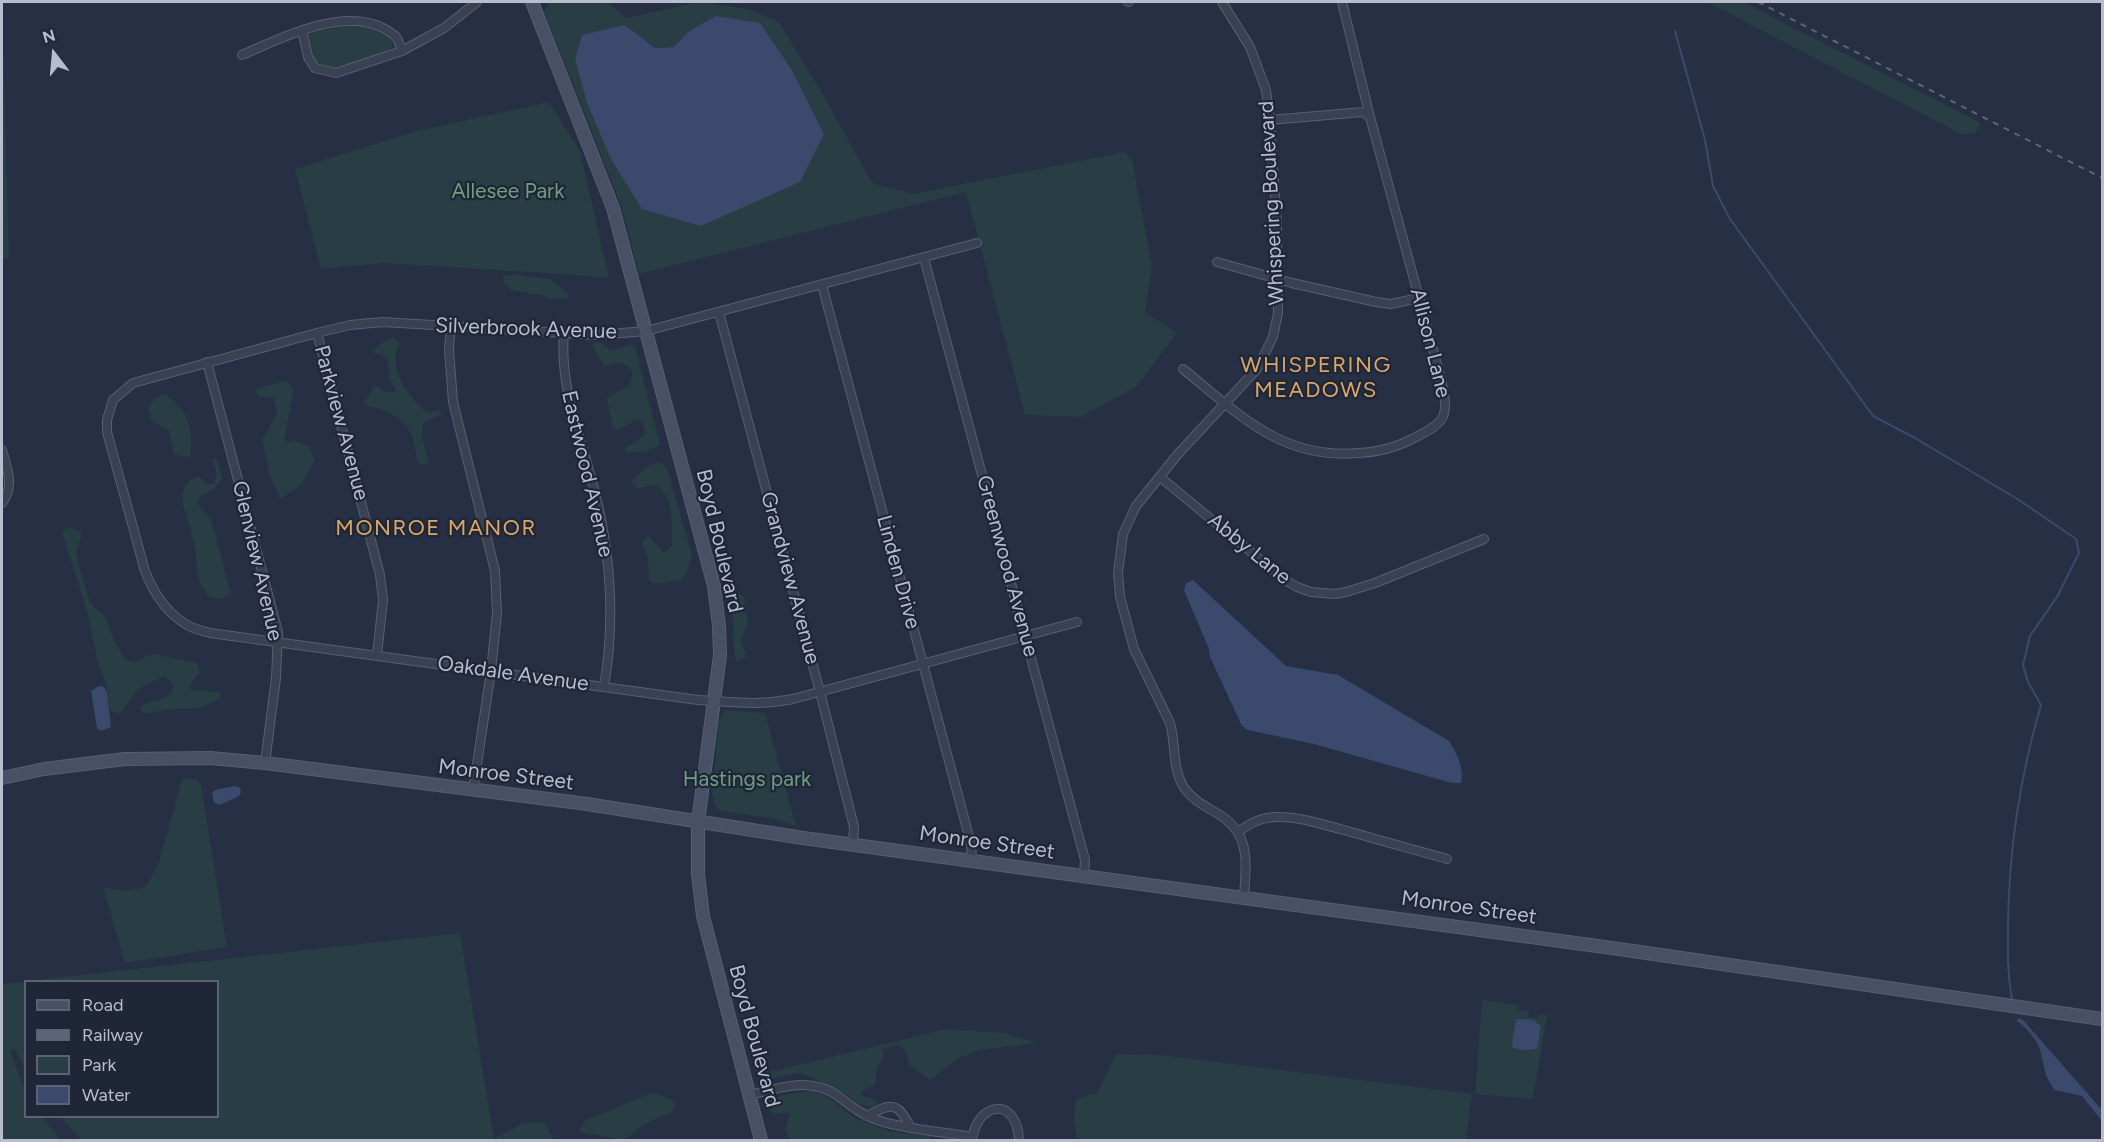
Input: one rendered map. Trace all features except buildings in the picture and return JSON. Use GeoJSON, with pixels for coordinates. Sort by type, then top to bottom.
{"type":"FeatureCollection","features":[{"type":"Feature","properties":{"kind":"main road","name":"Boyd Boulevard"},"geometry":{"type":"LineString","coordinates":[[532,2],[613,208],[714,586],[720,655],[699,822],[698,874],[702,916],[761,1140]]}},
{"type":"Feature","properties":{"kind":"main road","name":"Monroe Street"},"geometry":{"type":"LineString","coordinates":[[2,778],[44,769],[125,759],[187,758],[265,763],[586,804],[853,844],[1966,998],[2103,1019]]}},
{"type":"Feature","properties":{"kind":"street"},"geometry":{"type":"LineString","coordinates":[[302,30],[308,57],[315,68],[336,73],[402,51],[444,28],[477,2]]}},
{"type":"Feature","properties":{"kind":"street","name":"Whispering Boulevard"},"geometry":{"type":"LineString","coordinates":[[1222,2],[1250,46],[1266,90],[1276,225],[1278,313],[1276,327],[1267,353],[1249,380],[1186,444],[1136,506],[1123,534],[1119,573],[1120,597],[1134,649],[1170,723],[1180,780],[1191,797],[1224,817],[1235,826],[1238,832]]}},
{"type":"Feature","properties":{"kind":"street","name":"Allison Lane"},"geometry":{"type":"LineString","coordinates":[[1183,369],[1250,423],[1271,436],[1288,444],[1329,454],[1382,450],[1402,444],[1441,421],[1446,406],[1441,379],[1370,117],[1342,2]]}},
{"type":"Feature","properties":{"kind":"street"},"geometry":{"type":"LineString","coordinates":[[242,55],[302,30],[319,25],[346,22],[374,24],[388,31],[396,37],[402,51]]}},
{"type":"Feature","properties":{"kind":"street"},"geometry":{"type":"LineString","coordinates":[[1270,120],[1363,112],[1370,117]]}},
{"type":"Feature","properties":{"kind":"street","name":"Silverbrook Avenue"},"geometry":{"type":"LineString","coordinates":[[113,400],[133,383],[317,333],[367,323],[597,334],[646,331],[977,243]]}},
{"type":"Feature","properties":{"kind":"street","name":"Greenwood Avenue"},"geometry":{"type":"LineString","coordinates":[[924,258],[1084,860],[1084,875]]}},
{"type":"Feature","properties":{"kind":"street"},"geometry":{"type":"LineString","coordinates":[[1217,262],[1376,302],[1391,304],[1419,298]]}},
{"type":"Feature","properties":{"kind":"street","name":"Linden Drive"},"geometry":{"type":"LineString","coordinates":[[822,285],[971,844],[972,860]]}},
{"type":"Feature","properties":{"kind":"street","name":"Grandview Avenue"},"geometry":{"type":"LineString","coordinates":[[719,312],[820,692],[854,827],[853,844]]}},
{"type":"Feature","properties":{"kind":"street"},"geometry":{"type":"LineString","coordinates":[[451,326],[448,349],[453,402],[495,571],[497,613],[491,671],[473,791]]}},
{"type":"Feature","properties":{"kind":"street","name":"Parkview Avenue"},"geometry":{"type":"LineString","coordinates":[[317,333],[381,575],[383,600],[377,655]]}},
{"type":"Feature","properties":{"kind":"street","name":"Eastwood Avenue"},"geometry":{"type":"LineString","coordinates":[[564,333],[562,351],[564,374],[595,494],[608,566],[611,595],[610,630],[604,687]]}},
{"type":"Feature","properties":{"kind":"street","name":"Glenview Avenue"},"geometry":{"type":"LineString","coordinates":[[207,362],[275,620],[278,642],[276,678],[265,763]]}},
{"type":"Feature","properties":{"kind":"street","name":"Oakdale Avenue"},"geometry":{"type":"LineString","coordinates":[[113,400],[106,420],[107,432],[145,571],[156,594],[171,612],[188,626],[218,635],[746,705],[769,704],[820,692],[1077,622]]}},
{"type":"Feature","properties":{"kind":"street"},"geometry":{"type":"LineString","coordinates":[[2,450],[9,477],[9,492],[2,503]]}},
{"type":"Feature","properties":{"kind":"street","name":"Abby Lane"},"geometry":{"type":"LineString","coordinates":[[1160,477],[1285,580],[1298,588],[1311,592],[1335,594],[1358,589],[1484,539]]}},
{"type":"Feature","properties":{"kind":"street"},"geometry":{"type":"LineString","coordinates":[[1244,897],[1246,871],[1244,846],[1238,832],[1250,823],[1262,819],[1277,817],[1315,822],[1447,859]]}},
{"type":"Feature","properties":{"kind":"street"},"geometry":{"type":"LineString","coordinates":[[750,1095],[790,1085],[818,1086],[836,1095],[855,1110],[878,1121],[972,1139],[981,1116],[998,1109],[1012,1115],[1018,1128],[1019,1140]]}},
{"type":"Feature","properties":{"kind":"street"},"geometry":{"type":"LineString","coordinates":[[867,1116],[888,1106],[896,1107],[904,1114],[910,1127]]}},
{"type":"Feature","properties":{"kind":"green space"},"geometry":{"type":"Polygon","coordinates":[[[2,2],[9,257],[2,260],[2,2]]]}},
{"type":"Feature","properties":{"kind":"green space"},"geometry":{"type":"Polygon","coordinates":[[[551,2],[608,2],[626,18],[699,2],[748,9],[778,21],[821,91],[872,183],[913,194],[1125,152],[1132,160],[1152,266],[1145,312],[1177,333],[1137,386],[1081,417],[1025,415],[966,192],[639,274],[622,208],[544,11],[551,2]],[[760,23],[688,32],[674,47],[655,48],[625,25],[576,59],[587,103],[611,159],[824,134],[792,70],[760,23]]]}},
{"type":"Feature","properties":{"kind":"green space"},"geometry":{"type":"Polygon","coordinates":[[[1707,2],[1743,2],[1981,123],[1974,134],[1961,134],[1707,2]]]}},
{"type":"Feature","properties":{"kind":"green space"},"geometry":{"type":"Polygon","coordinates":[[[348,26],[365,28],[386,35],[391,38],[393,48],[340,67],[320,65],[313,57],[309,36],[313,32],[348,26]]]}},
{"type":"Feature","properties":{"kind":"green space","name":"Allesee Park"},"geometry":{"type":"Polygon","coordinates":[[[549,102],[580,151],[609,278],[383,263],[321,269],[295,169],[417,131],[549,102]]]}},
{"type":"Feature","properties":{"kind":"green space"},"geometry":{"type":"Polygon","coordinates":[[[518,275],[549,279],[569,294],[567,299],[552,299],[540,294],[512,290],[505,285],[503,276],[518,275]]]}},
{"type":"Feature","properties":{"kind":"green space"},"geometry":{"type":"Polygon","coordinates":[[[393,337],[399,343],[396,363],[401,381],[427,413],[439,410],[442,414],[423,423],[422,437],[429,463],[418,465],[412,436],[401,421],[390,413],[363,404],[375,385],[385,392],[397,392],[391,381],[386,359],[373,352],[381,343],[393,337]]]}},
{"type":"Feature","properties":{"kind":"green space"},"geometry":{"type":"Polygon","coordinates":[[[594,342],[603,343],[610,351],[630,345],[635,346],[660,445],[644,452],[627,453],[624,448],[636,442],[645,433],[642,422],[637,419],[619,430],[613,428],[607,398],[629,385],[633,371],[627,365],[620,363],[605,367],[593,347],[594,342]]]}},
{"type":"Feature","properties":{"kind":"green space"},"geometry":{"type":"Polygon","coordinates":[[[286,380],[294,389],[284,439],[288,443],[294,441],[309,446],[315,461],[301,485],[280,499],[269,472],[262,440],[277,414],[274,397],[259,397],[255,390],[286,380]]]}},
{"type":"Feature","properties":{"kind":"green space"},"geometry":{"type":"Polygon","coordinates":[[[165,394],[180,407],[188,421],[191,438],[190,457],[174,455],[169,431],[151,421],[148,408],[155,398],[165,394]]]}},
{"type":"Feature","properties":{"kind":"green space"},"geometry":{"type":"Polygon","coordinates":[[[215,458],[218,461],[222,479],[214,489],[199,498],[198,504],[211,519],[231,594],[221,599],[210,597],[200,582],[196,550],[183,504],[185,487],[190,481],[199,476],[206,484],[213,484],[217,475],[212,459],[215,458]]]}},
{"type":"Feature","properties":{"kind":"green space"},"geometry":{"type":"Polygon","coordinates":[[[659,462],[667,468],[692,555],[688,570],[681,580],[656,584],[649,581],[648,557],[642,544],[648,535],[664,553],[672,546],[671,512],[662,490],[655,484],[638,489],[631,481],[649,465],[659,462]]]}},
{"type":"Feature","properties":{"kind":"green space"},"geometry":{"type":"Polygon","coordinates":[[[68,527],[82,533],[76,554],[90,603],[105,616],[115,642],[125,659],[135,662],[152,654],[194,662],[198,664],[199,673],[190,685],[191,690],[219,692],[220,698],[196,708],[142,713],[140,707],[163,698],[171,692],[174,686],[164,676],[138,689],[120,714],[110,711],[106,683],[98,664],[89,619],[62,531],[68,527]]]}},
{"type":"Feature","properties":{"kind":"green space"},"geometry":{"type":"Polygon","coordinates":[[[736,591],[744,597],[748,620],[741,642],[745,658],[736,662],[730,595],[736,591]]]}},
{"type":"Feature","properties":{"kind":"green space","name":"Hastings park"},"geometry":{"type":"Polygon","coordinates":[[[725,710],[765,713],[796,826],[771,818],[721,811],[715,805],[712,796],[719,720],[725,710]]]}},
{"type":"Feature","properties":{"kind":"green space"},"geometry":{"type":"Polygon","coordinates":[[[182,779],[197,779],[201,785],[227,947],[125,963],[103,887],[125,891],[146,887],[159,862],[182,779]]]}},
{"type":"Feature","properties":{"kind":"green space"},"geometry":{"type":"Polygon","coordinates":[[[460,933],[494,1139],[523,1123],[544,1122],[554,1140],[82,1140],[61,1118],[219,1118],[219,980],[36,980],[460,933]]]}},
{"type":"Feature","properties":{"kind":"green space"},"geometry":{"type":"Polygon","coordinates":[[[24,982],[24,1066],[14,1048],[10,1051],[24,1088],[24,1118],[44,1118],[60,1140],[2,1140],[2,984],[24,982]]]}},
{"type":"Feature","properties":{"kind":"green space"},"geometry":{"type":"Polygon","coordinates":[[[1482,1000],[1519,1005],[1518,1010],[1529,1012],[1528,1017],[1539,1018],[1540,1014],[1547,1015],[1533,1099],[1475,1094],[1482,1000]]]}},
{"type":"Feature","properties":{"kind":"green space"},"geometry":{"type":"Polygon","coordinates":[[[946,1029],[1004,1033],[1036,1043],[979,1050],[959,1058],[930,1080],[909,1065],[905,1050],[897,1045],[883,1050],[883,1058],[877,1068],[875,1086],[866,1088],[861,1093],[864,1097],[876,1099],[877,1104],[873,1107],[857,1104],[847,1095],[800,1073],[768,1079],[758,1078],[757,1069],[769,1072],[946,1029]]]}},
{"type":"Feature","properties":{"kind":"green space"},"geometry":{"type":"Polygon","coordinates":[[[1116,1054],[1160,1055],[1472,1094],[1466,1140],[1077,1140],[1074,1119],[1076,1099],[1097,1093],[1116,1054]]]}},
{"type":"Feature","properties":{"kind":"green space"},"geometry":{"type":"Polygon","coordinates":[[[814,1091],[832,1100],[853,1117],[887,1131],[931,1136],[929,1140],[790,1140],[786,1131],[789,1113],[774,1114],[768,1109],[769,1099],[814,1091]]]}},
{"type":"Feature","properties":{"kind":"green space"},"geometry":{"type":"Polygon","coordinates":[[[653,1092],[677,1102],[671,1112],[645,1124],[624,1140],[579,1132],[586,1120],[653,1092]]]}},
{"type":"Feature","properties":{"kind":"water"},"geometry":{"type":"Polygon","coordinates":[[[716,16],[760,23],[792,70],[824,134],[800,182],[701,226],[642,209],[611,159],[587,103],[575,59],[582,35],[625,25],[655,48],[674,47],[688,32],[716,16]]]}},
{"type":"Feature","properties":{"kind":"water"},"geometry":{"type":"Polygon","coordinates":[[[1193,580],[1286,666],[1338,675],[1449,741],[1461,767],[1461,783],[1452,783],[1314,744],[1248,730],[1242,726],[1210,657],[1209,649],[1184,590],[1186,583],[1193,580]]]}},
{"type":"Feature","properties":{"kind":"water"},"geometry":{"type":"Polygon","coordinates":[[[99,686],[104,687],[107,692],[111,727],[101,731],[97,728],[91,691],[99,686]]]}},
{"type":"Feature","properties":{"kind":"water"},"geometry":{"type":"Polygon","coordinates":[[[235,786],[240,788],[239,796],[220,805],[214,803],[212,793],[215,790],[235,786]]]}},
{"type":"Feature","properties":{"kind":"water"},"geometry":{"type":"Polygon","coordinates":[[[2018,1018],[2023,1020],[2102,1110],[2102,1121],[2082,1096],[2055,1090],[2046,1075],[2039,1046],[2031,1034],[2017,1021],[2018,1018]]]}},
{"type":"Feature","properties":{"kind":"water"},"geometry":{"type":"Polygon","coordinates":[[[1516,1020],[1533,1020],[1541,1026],[1536,1049],[1513,1048],[1516,1020]]]}},
{"type":"Feature","properties":{"kind":"waterway"},"geometry":{"type":"LineString","coordinates":[[1675,31],[1705,140],[1713,186],[1730,219],[1873,416],[1915,438],[2019,500],[2076,539],[2079,553],[2057,597],[2030,636],[2023,665],[2028,682],[2041,705],[2027,759],[2013,841],[2008,924],[2012,998]]}},
{"type":"Feature","properties":{"kind":"railway"},"geometry":{"type":"LineString","coordinates":[[1758,2],[2102,178]]}},
{"type":"Feature","properties":{"kind":"district","name":"WHISPERING MEADOWS"},"geometry":{"type":"Point","coordinates":[1316,378]}},
{"type":"Feature","properties":{"kind":"district","name":"MONROE MANOR"},"geometry":{"type":"Point","coordinates":[436,529]}}]}
